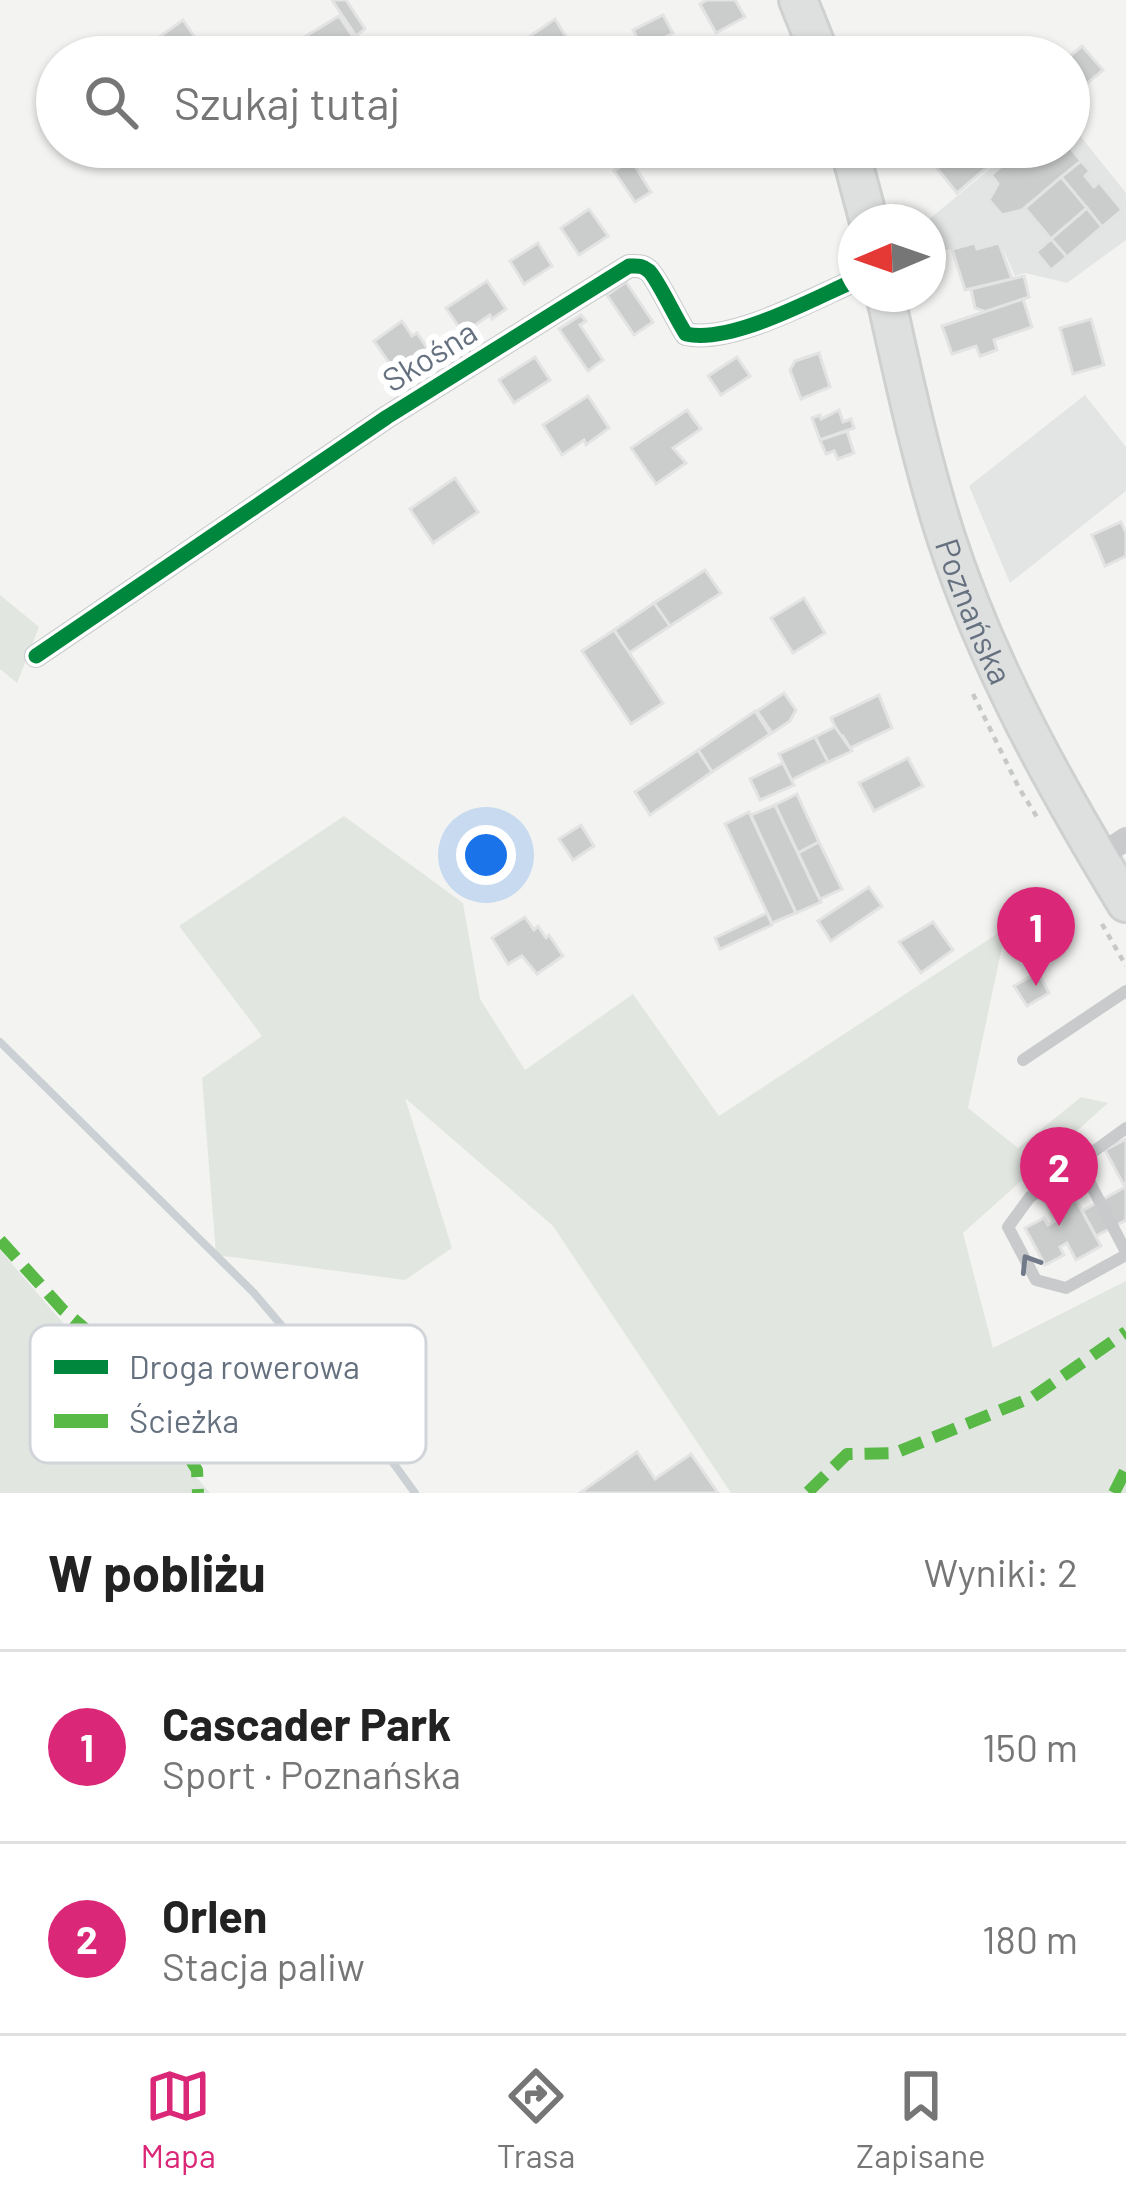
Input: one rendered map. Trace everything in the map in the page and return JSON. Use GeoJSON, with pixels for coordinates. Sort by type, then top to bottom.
{"type":"FeatureCollection","features":[{"type":"Feature","properties":{"kind":"main road"},"geometry":{"type":"LineString","coordinates":[[798,0],[812,36]]}},
{"type":"Feature","properties":{"kind":"main road"},"geometry":{"type":"LineString","coordinates":[[855,168],[864,204]]}},
{"type":"Feature","properties":{"kind":"main road","name":"Poznańska"},"geometry":{"type":"LineString","coordinates":[[890,312],[924,464],[970,602],[1027,731],[1112,848],[1126,903]]}},
{"type":"Feature","properties":{"kind":"street","name":"Skośna"},"geometry":{"type":"LineString","coordinates":[[36,656],[387,417],[629,266],[643,266],[652,273],[686,334],[701,337],[744,328],[838,288]]}},
{"type":"Feature","properties":{"kind":"lane"},"geometry":{"type":"LineString","coordinates":[[1023,1060],[1126,992]]}},
{"type":"Feature","properties":{"kind":"lane"},"geometry":{"type":"LineString","coordinates":[[1079,1162],[1126,1253],[1066,1288],[1036,1280],[1008,1227],[1030,1197],[1126,1128]]}},
{"type":"Feature","properties":{"kind":"shaded area"},"geometry":{"type":"Polygon","coordinates":[[[1090,148],[1126,193],[1126,240],[1067,283],[1025,273],[1015,276],[1000,242],[978,249],[975,242],[946,250],[946,205],[991,168],[1090,168],[1090,148]]]}},
{"type":"Feature","properties":{"kind":"shaded area"},"geometry":{"type":"Polygon","coordinates":[[[1085,395],[1126,447],[1126,491],[1010,583],[969,486],[1085,395]]]}},
{"type":"Feature","properties":{"kind":"shaded area"},"geometry":{"type":"Polygon","coordinates":[[[0,595],[39,627],[17,683],[0,669],[0,595]]]}},
{"type":"Feature","properties":{"kind":"shaded area"},"geometry":{"type":"Polygon","coordinates":[[[344,816],[463,903],[480,999],[525,1070],[633,994],[719,1116],[1006,928],[968,1108],[1018,1148],[1081,1097],[1108,1103],[963,1233],[993,1348],[1126,1281],[1126,1493],[731,1493],[553,1226],[405,1098],[452,1248],[405,1280],[216,1255],[202,1078],[262,1036],[179,926],[344,816]]]}},
{"type":"Feature","properties":{"kind":"shaded area"},"geometry":{"type":"Polygon","coordinates":[[[0,1250],[65,1325],[30,1325],[30,1463],[184,1463],[210,1493],[0,1493],[0,1250]]]}},
{"type":"Feature","properties":{"kind":"building"},"geometry":{"type":"Polygon","coordinates":[[[332,0],[346,0],[365,29],[356,36],[332,0]]]}},
{"type":"Feature","properties":{"kind":"building"},"geometry":{"type":"Polygon","coordinates":[[[735,0],[745,17],[716,33],[700,4],[735,0]]]}},
{"type":"Feature","properties":{"kind":"building"},"geometry":{"type":"Polygon","coordinates":[[[663,15],[673,33],[636,36],[633,30],[663,15]]]}},
{"type":"Feature","properties":{"kind":"building"},"geometry":{"type":"Polygon","coordinates":[[[339,16],[352,36],[306,36],[339,16]]]}},
{"type":"Feature","properties":{"kind":"building"},"geometry":{"type":"Polygon","coordinates":[[[555,19],[566,36],[530,36],[555,19]]]}},
{"type":"Feature","properties":{"kind":"building"},"geometry":{"type":"Polygon","coordinates":[[[183,20],[194,36],[161,36],[183,20]]]}},
{"type":"Feature","properties":{"kind":"building"},"geometry":{"type":"Polygon","coordinates":[[[1090,55],[1103,70],[1090,81],[1090,55]]]}},
{"type":"Feature","properties":{"kind":"building"},"geometry":{"type":"Polygon","coordinates":[[[636,168],[651,192],[635,202],[614,171],[636,168]]]}},
{"type":"Feature","properties":{"kind":"building"},"geometry":{"type":"Polygon","coordinates":[[[937,168],[986,168],[957,193],[937,168]]]}},
{"type":"Feature","properties":{"kind":"building"},"geometry":{"type":"Polygon","coordinates":[[[999,168],[1073,168],[1022,210],[1002,215],[989,200],[998,184],[991,175],[999,168]]]}},
{"type":"Feature","properties":{"kind":"building"},"geometry":{"type":"Polygon","coordinates":[[[1072,168],[1087,168],[1085,176],[1094,187],[1099,182],[1122,210],[1102,227],[1061,177],[1072,168]]]}},
{"type":"Feature","properties":{"kind":"building"},"geometry":{"type":"Polygon","coordinates":[[[1061,177],[1087,208],[1051,239],[1025,208],[1061,177]]]}},
{"type":"Feature","properties":{"kind":"building"},"geometry":{"type":"Polygon","coordinates":[[[1087,208],[1102,227],[1067,257],[1051,239],[1087,208]]]}},
{"type":"Feature","properties":{"kind":"building"},"geometry":{"type":"Polygon","coordinates":[[[589,209],[608,236],[579,255],[561,228],[589,209]]]}},
{"type":"Feature","properties":{"kind":"building"},"geometry":{"type":"Polygon","coordinates":[[[1051,239],[1067,257],[1051,270],[1036,252],[1051,239]]]}},
{"type":"Feature","properties":{"kind":"building"},"geometry":{"type":"Polygon","coordinates":[[[538,243],[552,266],[524,284],[510,261],[538,243]]]}},
{"type":"Feature","properties":{"kind":"building"},"geometry":{"type":"Polygon","coordinates":[[[975,243],[977,249],[999,243],[1012,279],[965,290],[952,249],[975,243]]]}},
{"type":"Feature","properties":{"kind":"building"},"geometry":{"type":"Polygon","coordinates":[[[1024,276],[1029,297],[986,312],[975,308],[971,289],[1024,276]]]}},
{"type":"Feature","properties":{"kind":"building"},"geometry":{"type":"Polygon","coordinates":[[[487,281],[506,309],[463,333],[446,308],[487,281]]]}},
{"type":"Feature","properties":{"kind":"building"},"geometry":{"type":"Polygon","coordinates":[[[626,282],[653,322],[634,335],[607,295],[626,282]]]}},
{"type":"Feature","properties":{"kind":"building"},"geometry":{"type":"Polygon","coordinates":[[[1023,299],[1032,327],[994,340],[997,350],[980,356],[976,346],[952,354],[942,326],[1023,299]]]}},
{"type":"Feature","properties":{"kind":"building"},"geometry":{"type":"Polygon","coordinates":[[[581,315],[586,321],[580,325],[603,360],[588,371],[559,329],[581,315]]]}},
{"type":"Feature","properties":{"kind":"building"},"geometry":{"type":"Polygon","coordinates":[[[1091,319],[1104,365],[1073,374],[1060,328],[1091,319]]]}},
{"type":"Feature","properties":{"kind":"building"},"geometry":{"type":"Polygon","coordinates":[[[402,321],[429,351],[397,374],[374,341],[402,321]]]}},
{"type":"Feature","properties":{"kind":"building"},"geometry":{"type":"Polygon","coordinates":[[[819,353],[830,387],[801,399],[790,370],[795,361],[819,353]]]}},
{"type":"Feature","properties":{"kind":"building"},"geometry":{"type":"Polygon","coordinates":[[[535,357],[550,380],[514,403],[499,380],[535,357]]]}},
{"type":"Feature","properties":{"kind":"building"},"geometry":{"type":"Polygon","coordinates":[[[737,357],[750,376],[721,395],[708,376],[737,357]]]}},
{"type":"Feature","properties":{"kind":"building"},"geometry":{"type":"Polygon","coordinates":[[[588,396],[609,428],[562,455],[543,425],[588,396]]]}},
{"type":"Feature","properties":{"kind":"building"},"geometry":{"type":"Polygon","coordinates":[[[687,410],[701,429],[673,448],[686,463],[656,484],[631,448],[687,410]]]}},
{"type":"Feature","properties":{"kind":"building"},"geometry":{"type":"Polygon","coordinates":[[[839,410],[843,422],[851,419],[854,428],[820,440],[812,418],[839,410]]]}},
{"type":"Feature","properties":{"kind":"building"},"geometry":{"type":"Polygon","coordinates":[[[847,431],[854,453],[838,459],[834,451],[826,454],[820,440],[847,431]]]}},
{"type":"Feature","properties":{"kind":"building"},"geometry":{"type":"Polygon","coordinates":[[[455,478],[478,512],[433,543],[410,509],[455,478]]]}},
{"type":"Feature","properties":{"kind":"building"},"geometry":{"type":"Polygon","coordinates":[[[1121,522],[1126,556],[1105,566],[1092,535],[1121,522]]]}},
{"type":"Feature","properties":{"kind":"building"},"geometry":{"type":"Polygon","coordinates":[[[705,570],[721,593],[670,626],[654,603],[705,570]]]}},
{"type":"Feature","properties":{"kind":"building"},"geometry":{"type":"Polygon","coordinates":[[[804,598],[825,633],[793,653],[771,618],[804,598]]]}},
{"type":"Feature","properties":{"kind":"building"},"geometry":{"type":"Polygon","coordinates":[[[654,603],[670,626],[629,653],[614,630],[654,603]]]}},
{"type":"Feature","properties":{"kind":"building"},"geometry":{"type":"Polygon","coordinates":[[[614,630],[663,703],[631,724],[582,651],[614,630]]]}},
{"type":"Feature","properties":{"kind":"building"},"geometry":{"type":"Polygon","coordinates":[[[784,693],[796,710],[790,721],[772,733],[757,711],[784,693]]]}},
{"type":"Feature","properties":{"kind":"building"},"geometry":{"type":"Polygon","coordinates":[[[879,695],[892,728],[850,748],[831,718],[879,695]]]}},
{"type":"Feature","properties":{"kind":"building"},"geometry":{"type":"Polygon","coordinates":[[[755,711],[770,734],[712,772],[698,750],[755,711]]]}},
{"type":"Feature","properties":{"kind":"building"},"geometry":{"type":"Polygon","coordinates":[[[835,727],[852,751],[828,762],[815,737],[835,727]]]}},
{"type":"Feature","properties":{"kind":"building"},"geometry":{"type":"Polygon","coordinates":[[[815,737],[828,762],[791,780],[779,754],[815,737]]]}},
{"type":"Feature","properties":{"kind":"building"},"geometry":{"type":"Polygon","coordinates":[[[698,750],[712,772],[650,815],[635,792],[698,750]]]}},
{"type":"Feature","properties":{"kind":"building"},"geometry":{"type":"Polygon","coordinates":[[[908,758],[923,786],[874,811],[859,783],[908,758]]]}},
{"type":"Feature","properties":{"kind":"building"},"geometry":{"type":"Polygon","coordinates":[[[783,763],[794,785],[760,800],[750,779],[783,763]]]}},
{"type":"Feature","properties":{"kind":"building"},"geometry":{"type":"Polygon","coordinates":[[[797,794],[819,842],[798,853],[775,805],[797,794]]]}},
{"type":"Feature","properties":{"kind":"building"},"geometry":{"type":"Polygon","coordinates":[[[775,805],[821,902],[796,913],[751,815],[775,805]]]}},
{"type":"Feature","properties":{"kind":"building"},"geometry":{"type":"Polygon","coordinates":[[[749,812],[796,913],[772,923],[725,824],[749,812]]]}},
{"type":"Feature","properties":{"kind":"building"},"geometry":{"type":"Polygon","coordinates":[[[581,825],[594,846],[573,860],[559,839],[581,825]]]}},
{"type":"Feature","properties":{"kind":"building"},"geometry":{"type":"Polygon","coordinates":[[[819,842],[842,889],[820,899],[798,853],[819,842]]]}},
{"type":"Feature","properties":{"kind":"building"},"geometry":{"type":"Polygon","coordinates":[[[869,887],[882,906],[831,941],[818,921],[869,887]]]}},
{"type":"Feature","properties":{"kind":"building"},"geometry":{"type":"Polygon","coordinates":[[[767,913],[772,925],[720,949],[715,938],[767,913]]]}},
{"type":"Feature","properties":{"kind":"building"},"geometry":{"type":"Polygon","coordinates":[[[525,917],[534,930],[538,926],[546,938],[549,935],[563,956],[537,974],[522,956],[508,964],[492,938],[525,917]]]}},
{"type":"Feature","properties":{"kind":"building"},"geometry":{"type":"Polygon","coordinates":[[[933,922],[953,950],[921,973],[899,942],[933,922]]]}},
{"type":"Feature","properties":{"kind":"building"},"geometry":{"type":"Polygon","coordinates":[[[1038,972],[1049,993],[1027,1006],[1014,986],[1038,972]]]}},
{"type":"Feature","properties":{"kind":"building"},"geometry":{"type":"Polygon","coordinates":[[[1126,1139],[1126,1220],[1096,1236],[1082,1211],[1125,1187],[1105,1150],[1126,1139]]]}},
{"type":"Feature","properties":{"kind":"building"},"geometry":{"type":"Polygon","coordinates":[[[1068,1185],[1101,1246],[1076,1260],[1067,1243],[1060,1247],[1064,1255],[1045,1265],[1025,1228],[1044,1218],[1048,1225],[1055,1221],[1043,1199],[1068,1185]]]}},
{"type":"Feature","properties":{"kind":"building"},"geometry":{"type":"Polygon","coordinates":[[[637,1452],[655,1479],[691,1454],[718,1493],[580,1493],[637,1452]]]}},
{"type":"Feature","properties":{"kind":"waterway"},"geometry":{"type":"LineString","coordinates":[[0,1042],[281,1325]]}},
{"type":"Feature","properties":{"kind":"waterway"},"geometry":{"type":"LineString","coordinates":[[393,1463],[415,1493]]}},
{"type":"Feature","properties":{"kind":"marked path"},"geometry":{"type":"LineString","coordinates":[[0,1240],[81,1325]]}},
{"type":"Feature","properties":{"kind":"marked path"},"geometry":{"type":"LineString","coordinates":[[808,1492],[847,1454],[895,1453],[1033,1397],[1126,1332]]}},
{"type":"Feature","properties":{"kind":"marked path"},"geometry":{"type":"LineString","coordinates":[[192,1463],[198,1493]]}},
{"type":"Feature","properties":{"kind":"marked path"},"geometry":{"type":"LineString","coordinates":[[1114,1493],[1126,1469]]}},
{"type":"Feature","properties":{"kind":"cycle path"},"geometry":{"type":"LineString","coordinates":[[36,656],[387,417],[629,266],[649,271],[686,334],[748,326],[838,288]]}},
{"type":"Feature","properties":{"kind":"place","name":"Cascader Park"},"geometry":{"type":"Point","coordinates":[1036,986]}},
{"type":"Feature","properties":{"kind":"place","name":"Orlen"},"geometry":{"type":"Point","coordinates":[1059,1226]}}]}
